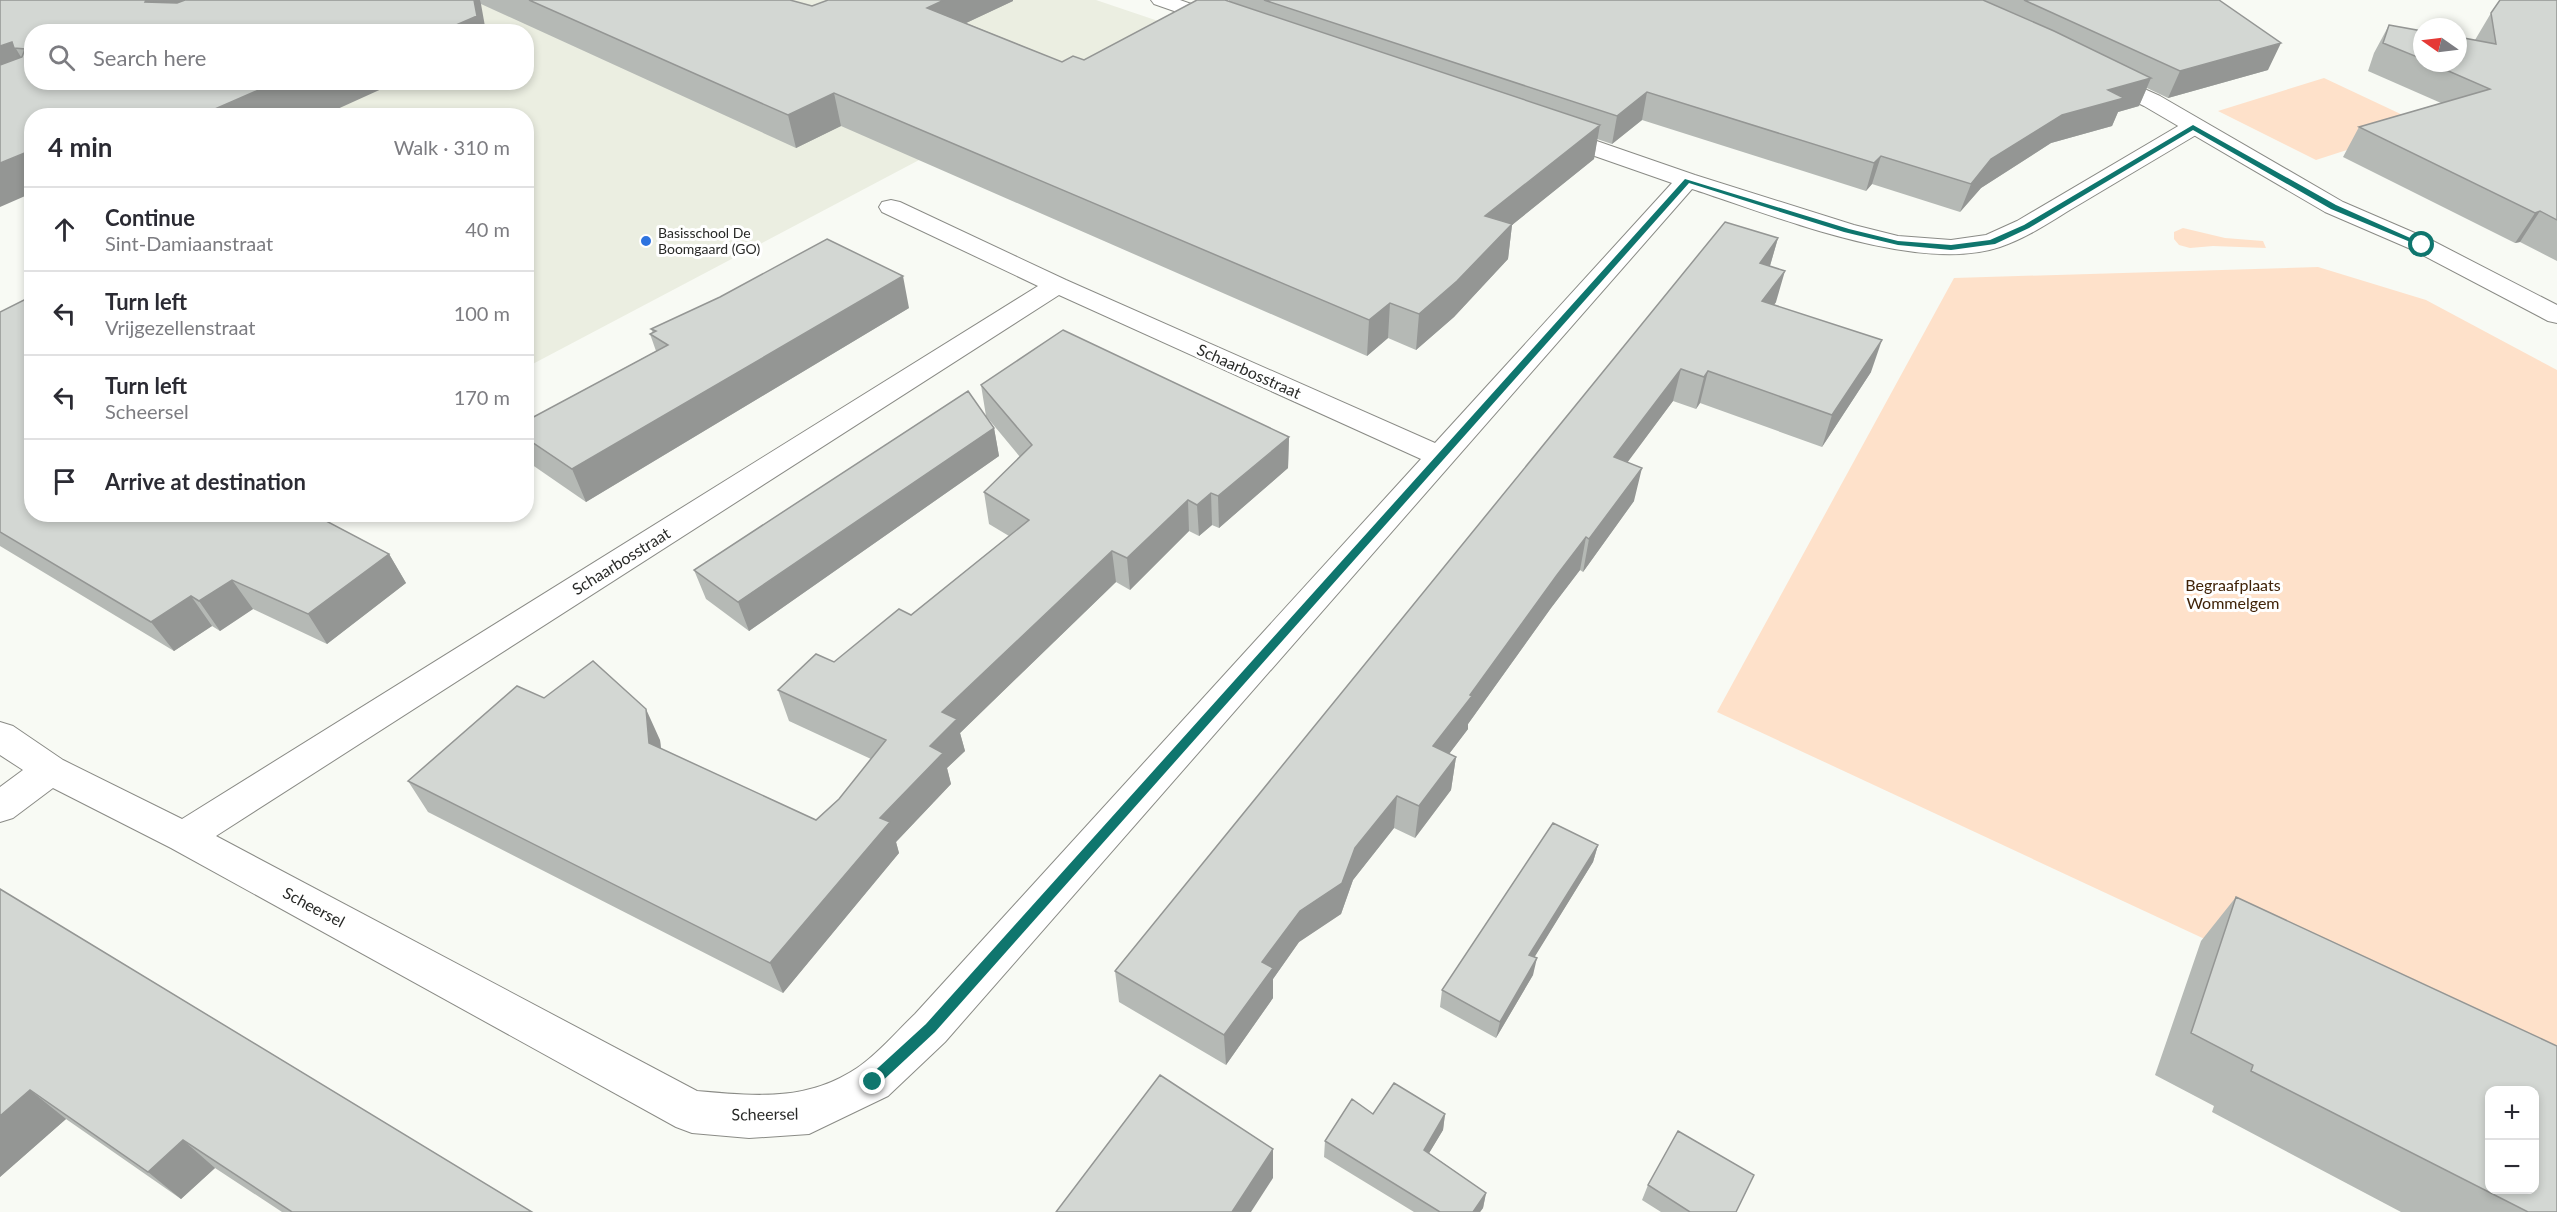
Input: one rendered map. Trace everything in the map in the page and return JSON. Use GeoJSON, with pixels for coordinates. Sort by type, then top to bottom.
{"type":"FeatureCollection","features":[{"type":"Feature","properties":{"kind":"street"},"geometry":{"type":"LineString","coordinates":[[1161,0],[1248,30]]}},
{"type":"Feature","properties":{"kind":"street"},"geometry":{"type":"LineString","coordinates":[[2082,66],[2152,101],[2193,127],[2334,207],[2422,245],[2557,315]]}},
{"type":"Feature","properties":{"kind":"street"},"geometry":{"type":"LineString","coordinates":[[1529,126],[1847,231],[1898,243],[1951,248],[1992,242],[2026,226],[2193,127]]}},
{"type":"Feature","properties":{"kind":"street","name":"Scheersel"},"geometry":{"type":"LineString","coordinates":[[0,736],[50,770],[184,837],[692,1112],[749,1117],[809,1113],[873,1082],[930,1028],[1687,180]]}},
{"type":"Feature","properties":{"kind":"street","name":"Schaarbosstraat"},"geometry":{"type":"LineString","coordinates":[[891,207],[1057,285],[1440,456]]}},
{"type":"Feature","properties":{"kind":"street","name":"Schaarbosstraat"},"geometry":{"type":"LineString","coordinates":[[184,837],[1057,285]]}},
{"type":"Feature","properties":{"kind":"street"},"geometry":{"type":"LineString","coordinates":[[0,807],[50,770]]}},
{"type":"Feature","properties":{"kind":"shaded area","name":"Basisschool De Boomgaard (GO)"},"geometry":{"type":"Polygon","coordinates":[[[312,0],[1096,0],[1173,26],[534,363],[534,108],[264,108],[223,90],[534,90],[534,24],[246,24],[312,0]]]}},
{"type":"Feature","properties":{"kind":"green space"},"geometry":{"type":"Polygon","coordinates":[[[2324,78],[2424,125],[2316,160],[2218,111],[2324,78]]]}},
{"type":"Feature","properties":{"kind":"green space"},"geometry":{"type":"Polygon","coordinates":[[[2183,228],[2225,238],[2263,241],[2266,248],[2213,246],[2190,248],[2179,245],[2174,239],[2174,232],[2183,228]]]}},
{"type":"Feature","properties":{"kind":"green space","name":"Begraafplaats Wommelgem"},"geometry":{"type":"Polygon","coordinates":[[[2318,267],[2426,300],[2557,370],[2557,1103],[2539,1095],[2539,1086],[2520,1086],[1717,712],[1954,278],[2318,267]]]}},
{"type":"Feature","properties":{"kind":"building"},"geometry":{"type":"Polygon","coordinates":[[[0,0],[146,0],[145,2],[177,3],[185,0],[474,0],[477,16],[458,24],[24,24],[24,49],[14,48],[12,42],[0,46],[0,0]]]}},
{"type":"Feature","properties":{"kind":"building"},"geometry":{"type":"Polygon","coordinates":[[[529,0],[790,0],[812,6],[828,0],[944,0],[927,8],[1062,62],[1073,56],[1084,60],[1197,0],[1225,0],[1600,125],[1485,216],[1512,224],[1457,281],[1419,314],[1390,303],[1369,320],[834,93],[788,115],[529,0]]]}},
{"type":"Feature","properties":{"kind":"building"},"geometry":{"type":"Polygon","coordinates":[[[1264,0],[1983,0],[2151,78],[2108,90],[2124,98],[2062,115],[1991,159],[1971,184],[1881,156],[1874,163],[1647,92],[1617,116],[1264,0]]]}},
{"type":"Feature","properties":{"kind":"building"},"geometry":{"type":"Polygon","coordinates":[[[2024,0],[2219,0],[2281,43],[2180,71],[2024,0]]]}},
{"type":"Feature","properties":{"kind":"building"},"geometry":{"type":"Polygon","coordinates":[[[2500,0],[2557,0],[2557,220],[2540,211],[2535,213],[2359,127],[2490,89],[2451,72],[2467,72],[2467,39],[2496,44],[2491,13],[2500,0]]]}},
{"type":"Feature","properties":{"kind":"building"},"geometry":{"type":"Polygon","coordinates":[[[2389,25],[2413,29],[2413,55],[2383,43],[2389,25]]]}},
{"type":"Feature","properties":{"kind":"building"},"geometry":{"type":"Polygon","coordinates":[[[24,52],[24,90],[259,90],[217,108],[24,108],[24,153],[0,163],[0,65],[22,57],[24,52]]]}},
{"type":"Feature","properties":{"kind":"building"},"geometry":{"type":"Polygon","coordinates":[[[1725,222],[1778,238],[1760,263],[1785,271],[1762,301],[1882,340],[1832,415],[1708,371],[1704,377],[1681,369],[1614,457],[1642,468],[1589,539],[1586,537],[1557,575],[1470,695],[1472,696],[1433,746],[1456,757],[1419,806],[1397,796],[1355,848],[1342,883],[1300,911],[1262,962],[1273,968],[1224,1035],[1115,971],[1725,222]]]}},
{"type":"Feature","properties":{"kind":"building"},"geometry":{"type":"Polygon","coordinates":[[[827,239],[903,276],[572,469],[534,443],[534,417],[668,345],[650,334],[656,331],[651,329],[720,297],[827,239]]]}},
{"type":"Feature","properties":{"kind":"building"},"geometry":{"type":"Polygon","coordinates":[[[24,300],[24,522],[328,522],[389,554],[308,614],[232,580],[199,601],[191,596],[151,622],[0,532],[0,312],[24,300]]]}},
{"type":"Feature","properties":{"kind":"building"},"geometry":{"type":"Polygon","coordinates":[[[1063,330],[1289,437],[1218,496],[1211,493],[1197,505],[1188,500],[1127,558],[1112,551],[942,712],[957,719],[930,746],[943,753],[880,818],[890,822],[770,963],[408,781],[517,686],[544,698],[593,661],[646,709],[649,743],[816,820],[839,799],[886,740],[778,690],[816,654],[834,662],[899,609],[911,615],[1029,520],[984,492],[1032,445],[981,385],[1063,330]]]}},
{"type":"Feature","properties":{"kind":"building"},"geometry":{"type":"Polygon","coordinates":[[[968,391],[994,428],[738,602],[694,570],[968,391]]]}},
{"type":"Feature","properties":{"kind":"building"},"geometry":{"type":"Polygon","coordinates":[[[1553,823],[1598,845],[1529,955],[1537,958],[1500,1022],[1442,990],[1553,823]]]}},
{"type":"Feature","properties":{"kind":"building"},"geometry":{"type":"Polygon","coordinates":[[[0,889],[532,1212],[292,1212],[183,1140],[148,1172],[30,1090],[0,1116],[0,889]]]}},
{"type":"Feature","properties":{"kind":"building"},"geometry":{"type":"Polygon","coordinates":[[[2236,897],[2557,1046],[2557,1212],[2528,1212],[2493,1194],[2539,1194],[2539,1086],[2485,1086],[2485,1190],[2251,1071],[2253,1065],[2191,1033],[2236,897]]]}},
{"type":"Feature","properties":{"kind":"building"},"geometry":{"type":"Polygon","coordinates":[[[1160,1075],[1273,1149],[1232,1212],[1056,1212],[1160,1075]]]}},
{"type":"Feature","properties":{"kind":"building"},"geometry":{"type":"Polygon","coordinates":[[[1394,1083],[1445,1114],[1424,1150],[1486,1193],[1473,1212],[1440,1212],[1325,1141],[1352,1099],[1373,1114],[1394,1083]]]}},
{"type":"Feature","properties":{"kind":"building"},"geometry":{"type":"Polygon","coordinates":[[[1678,1131],[1754,1175],[1736,1212],[1690,1212],[1648,1185],[1678,1131]]]}},
{"type":"Feature","properties":{"kind":"place","name":"Basisschool De Boomgaard (GO)"},"geometry":{"type":"Point","coordinates":[646,241]}},
{"type":"Feature","properties":{"kind":"route"},"geometry":{"type":"LineString","coordinates":[[873,1082],[930,1028],[1687,180],[1847,231],[1898,243],[1951,248],[1992,242],[2026,226],[2193,127],[2334,207],[2422,245]]}}]}
